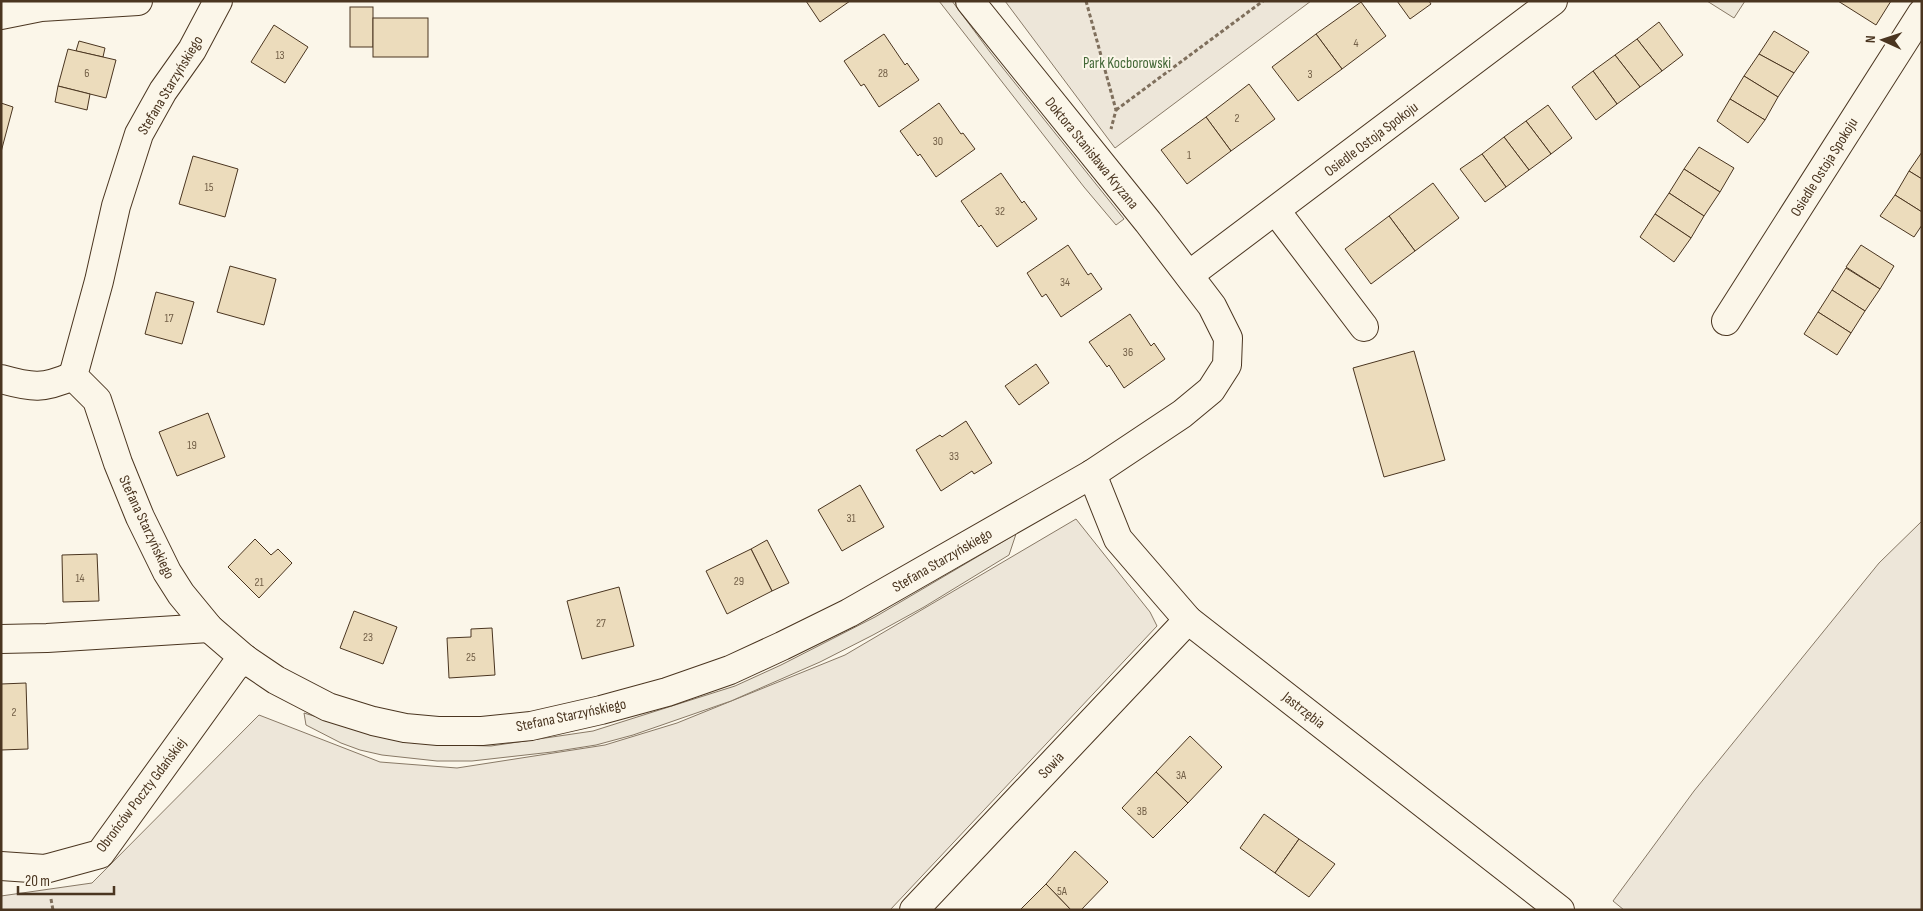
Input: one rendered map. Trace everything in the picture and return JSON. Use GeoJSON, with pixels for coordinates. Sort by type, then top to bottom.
{"type":"FeatureCollection","features":[{"type":"Feature","properties":{"kind":"street"},"geometry":{"type":"LineString","coordinates":[[1,15],[41,4],[138,1]]}},
{"type":"Feature","properties":{"kind":"street","name":"Stefana Starzyńskiego"},"geometry":{"type":"LineString","coordinates":[[218,1],[192,50],[163,91],[139,134],[116,206],[99,281],[73,376],[97,400],[118,464],[140,517],[167,572],[181,594],[209,628],[245,659],[276,680],[328,707],[373,721],[405,728],[438,731],[482,731],[531,726],[667,692],[730,670],[849,613],[1092,474],[1182,414],[1211,390],[1227,365],[1228,338],[1212,306]]}},
{"type":"Feature","properties":{"kind":"street","name":"Doktora Stanisława Kryzana"},"geometry":{"type":"LineString","coordinates":[[970,1],[1212,306]]}},
{"type":"Feature","properties":{"kind":"street","name":"Osiedle Ostoja Spokoju"},"geometry":{"type":"LineString","coordinates":[[1189,275],[1553,1]]}},
{"type":"Feature","properties":{"kind":"street","name":"Osiedle Ostoja Spokoju"},"geometry":{"type":"LineString","coordinates":[[1726,320],[1922,13]]}},
{"type":"Feature","properties":{"kind":"street"},"geometry":{"type":"LineString","coordinates":[[1276,211],[1364,327]]}},
{"type":"Feature","properties":{"kind":"street"},"geometry":{"type":"LineString","coordinates":[[1,379],[26,386],[52,386],[73,376]]}},
{"type":"Feature","properties":{"kind":"street","name":"Jastrzębia"},"geometry":{"type":"LineString","coordinates":[[1092,474],[1118,539],[1188,620],[1560,910]]}},
{"type":"Feature","properties":{"kind":"street","name":"Sowia"},"geometry":{"type":"LineString","coordinates":[[914,910],[1188,620]]}},
{"type":"Feature","properties":{"kind":"street"},"geometry":{"type":"LineString","coordinates":[[1,639],[209,628]]}},
{"type":"Feature","properties":{"kind":"street","name":"Obrońców Poczty Gdańskiej"},"geometry":{"type":"LineString","coordinates":[[1,866],[45,869],[100,854],[234,668],[245,659]]}},
{"type":"Feature","properties":{"kind":"path"},"geometry":{"type":"LineString","coordinates":[[1086,1],[1116,110],[1108,140],[1090,152]]}},
{"type":"Feature","properties":{"kind":"path"},"geometry":{"type":"LineString","coordinates":[[1116,110],[1263,1]]}},
{"type":"Feature","properties":{"kind":"green space","name":"Park Kocborowski"},"geometry":{"type":"Polygon","coordinates":[[[1005,1],[1311,1],[1115,148],[1005,1]]]}},
{"type":"Feature","properties":{"kind":"green space"},"geometry":{"type":"Polygon","coordinates":[[[1076,519],[1150,612],[1157,626],[890,910],[1,910],[1,896],[92,883],[259,715],[380,762],[457,768],[605,745],[677,723],[845,655],[1076,519]]]}},
{"type":"Feature","properties":{"kind":"green space"},"geometry":{"type":"Polygon","coordinates":[[[1922,521],[1922,910],[1624,910],[1613,901],[1694,791],[1879,563],[1922,521]]]}},
{"type":"Feature","properties":{"kind":"shaded area"},"geometry":{"type":"Polygon","coordinates":[[[939,1],[952,1],[990,52],[1124,219],[1116,225],[1084,187],[939,1]]]}},
{"type":"Feature","properties":{"kind":"shaded area"},"geometry":{"type":"Polygon","coordinates":[[[1707,1],[1745,1],[1734,18],[1707,1]]]}},
{"type":"Feature","properties":{"kind":"shaded area"},"geometry":{"type":"Polygon","coordinates":[[[1016,534],[1009,555],[924,607],[820,662],[731,701],[633,735],[596,745],[472,761],[437,761],[382,755],[360,750],[341,743],[306,725],[304,713],[389,739],[415,743],[491,746],[593,731],[735,686],[781,665],[875,617],[1016,534]]]}},
{"type":"Feature","properties":{"kind":"building"},"geometry":{"type":"Polygon","coordinates":[[[806,1],[850,1],[820,22],[806,1]]]}},
{"type":"Feature","properties":{"kind":"building"},"geometry":{"type":"Polygon","coordinates":[[[1397,1],[1429,1],[1431,4],[1410,19],[1397,1]]]}},
{"type":"Feature","properties":{"kind":"building"},"geometry":{"type":"Polygon","coordinates":[[[1838,1],[1891,1],[1876,25],[1838,1]]]}},
{"type":"Feature","properties":{"kind":"building"},"geometry":{"type":"Polygon","coordinates":[[[1361,2],[1386,36],[1342,69],[1316,34],[1361,2]]]}},
{"type":"Feature","properties":{"kind":"building"},"geometry":{"type":"Polygon","coordinates":[[[350,7],[373,7],[373,47],[350,47],[350,7]]]}},
{"type":"Feature","properties":{"kind":"building"},"geometry":{"type":"Polygon","coordinates":[[[373,18],[428,18],[428,57],[373,57],[373,18]]]}},
{"type":"Feature","properties":{"kind":"building"},"geometry":{"type":"Polygon","coordinates":[[[1659,22],[1683,55],[1662,71],[1637,39],[1659,22]]]}},
{"type":"Feature","properties":{"kind":"building"},"geometry":{"type":"Polygon","coordinates":[[[274,25],[308,47],[285,83],[251,62],[274,25]]]}},
{"type":"Feature","properties":{"kind":"building"},"geometry":{"type":"Polygon","coordinates":[[[1774,31],[1809,52],[1794,73],[1759,54],[1774,31]]]}},
{"type":"Feature","properties":{"kind":"building"},"geometry":{"type":"Polygon","coordinates":[[[884,34],[905,65],[907,63],[919,80],[879,107],[864,84],[861,86],[844,61],[884,34]]]}},
{"type":"Feature","properties":{"kind":"building"},"geometry":{"type":"Polygon","coordinates":[[[1316,34],[1342,69],[1298,101],[1272,67],[1316,34]]]}},
{"type":"Feature","properties":{"kind":"building"},"geometry":{"type":"Polygon","coordinates":[[[1637,39],[1662,71],[1640,87],[1615,55],[1637,39]]]}},
{"type":"Feature","properties":{"kind":"building"},"geometry":{"type":"Polygon","coordinates":[[[79,41],[105,48],[103,57],[76,51],[79,41]]]}},
{"type":"Feature","properties":{"kind":"building"},"geometry":{"type":"Polygon","coordinates":[[[68,49],[116,60],[106,98],[58,86],[68,49]]]}},
{"type":"Feature","properties":{"kind":"building"},"geometry":{"type":"Polygon","coordinates":[[[1759,54],[1794,73],[1778,97],[1744,76],[1759,54]]]}},
{"type":"Feature","properties":{"kind":"building"},"geometry":{"type":"Polygon","coordinates":[[[1615,55],[1640,87],[1617,104],[1593,71],[1615,55]]]}},
{"type":"Feature","properties":{"kind":"building"},"geometry":{"type":"Polygon","coordinates":[[[1593,71],[1617,104],[1596,120],[1572,87],[1593,71]]]}},
{"type":"Feature","properties":{"kind":"building"},"geometry":{"type":"Polygon","coordinates":[[[1744,76],[1778,97],[1765,120],[1730,99],[1744,76]]]}},
{"type":"Feature","properties":{"kind":"building"},"geometry":{"type":"Polygon","coordinates":[[[1249,84],[1275,119],[1231,151],[1206,117],[1249,84]]]}},
{"type":"Feature","properties":{"kind":"building"},"geometry":{"type":"Polygon","coordinates":[[[58,86],[90,94],[87,110],[55,102],[58,86]]]}},
{"type":"Feature","properties":{"kind":"building"},"geometry":{"type":"Polygon","coordinates":[[[1730,99],[1765,120],[1748,143],[1717,121],[1730,99]]]}},
{"type":"Feature","properties":{"kind":"building"},"geometry":{"type":"Polygon","coordinates":[[[1,103],[13,107],[1,152],[1,103]]]}},
{"type":"Feature","properties":{"kind":"building"},"geometry":{"type":"Polygon","coordinates":[[[939,103],[961,134],[963,133],[975,149],[936,177],[920,154],[918,156],[900,131],[939,103]]]}},
{"type":"Feature","properties":{"kind":"building"},"geometry":{"type":"Polygon","coordinates":[[[1548,105],[1572,138],[1551,154],[1526,121],[1548,105]]]}},
{"type":"Feature","properties":{"kind":"building"},"geometry":{"type":"Polygon","coordinates":[[[1206,117],[1231,151],[1187,184],[1161,150],[1206,117]]]}},
{"type":"Feature","properties":{"kind":"building"},"geometry":{"type":"Polygon","coordinates":[[[1526,121],[1551,154],[1529,170],[1504,137],[1526,121]]]}},
{"type":"Feature","properties":{"kind":"building"},"geometry":{"type":"Polygon","coordinates":[[[1504,137],[1529,170],[1506,187],[1482,154],[1504,137]]]}},
{"type":"Feature","properties":{"kind":"building"},"geometry":{"type":"Polygon","coordinates":[[[1699,147],[1734,168],[1720,192],[1684,169],[1699,147]]]}},
{"type":"Feature","properties":{"kind":"building"},"geometry":{"type":"Polygon","coordinates":[[[1922,152],[1922,179],[1909,171],[1922,152]]]}},
{"type":"Feature","properties":{"kind":"building"},"geometry":{"type":"Polygon","coordinates":[[[1482,154],[1506,187],[1485,202],[1460,169],[1482,154]]]}},
{"type":"Feature","properties":{"kind":"building"},"geometry":{"type":"Polygon","coordinates":[[[193,156],[238,169],[225,217],[179,204],[193,156]]]}},
{"type":"Feature","properties":{"kind":"building"},"geometry":{"type":"Polygon","coordinates":[[[1684,169],[1720,192],[1704,216],[1669,193],[1684,169]]]}},
{"type":"Feature","properties":{"kind":"building"},"geometry":{"type":"Polygon","coordinates":[[[1909,171],[1922,179],[1922,212],[1895,195],[1909,171]]]}},
{"type":"Feature","properties":{"kind":"building"},"geometry":{"type":"Polygon","coordinates":[[[1001,173],[1022,203],[1024,201],[1037,219],[997,247],[981,225],[979,227],[961,201],[1001,173]]]}},
{"type":"Feature","properties":{"kind":"building"},"geometry":{"type":"Polygon","coordinates":[[[1433,183],[1459,218],[1415,251],[1389,216],[1433,183]]]}},
{"type":"Feature","properties":{"kind":"building"},"geometry":{"type":"Polygon","coordinates":[[[1669,193],[1704,216],[1691,238],[1655,214],[1669,193]]]}},
{"type":"Feature","properties":{"kind":"building"},"geometry":{"type":"Polygon","coordinates":[[[1895,195],[1922,212],[1922,225],[1914,237],[1880,216],[1895,195]]]}},
{"type":"Feature","properties":{"kind":"building"},"geometry":{"type":"Polygon","coordinates":[[[1655,214],[1691,238],[1674,262],[1640,237],[1655,214]]]}},
{"type":"Feature","properties":{"kind":"building"},"geometry":{"type":"Polygon","coordinates":[[[1389,216],[1415,251],[1371,284],[1345,249],[1389,216]]]}},
{"type":"Feature","properties":{"kind":"building"},"geometry":{"type":"Polygon","coordinates":[[[1068,245],[1088,275],[1091,273],[1102,289],[1061,317],[1046,294],[1042,297],[1027,273],[1068,245]]]}},
{"type":"Feature","properties":{"kind":"building"},"geometry":{"type":"Polygon","coordinates":[[[1861,245],[1894,266],[1880,289],[1846,267],[1861,245]]]}},
{"type":"Feature","properties":{"kind":"building"},"geometry":{"type":"Polygon","coordinates":[[[230,266],[276,279],[264,325],[217,312],[230,266]]]}},
{"type":"Feature","properties":{"kind":"building"},"geometry":{"type":"Polygon","coordinates":[[[1846,268],[1880,289],[1865,311],[1832,290],[1846,268]]]}},
{"type":"Feature","properties":{"kind":"building"},"geometry":{"type":"Polygon","coordinates":[[[1832,290],[1865,311],[1851,333],[1818,312],[1832,290]]]}},
{"type":"Feature","properties":{"kind":"building"},"geometry":{"type":"Polygon","coordinates":[[[156,292],[194,302],[182,344],[145,334],[156,292]]]}},
{"type":"Feature","properties":{"kind":"building"},"geometry":{"type":"Polygon","coordinates":[[[1818,312],[1851,333],[1837,355],[1804,334],[1818,312]]]}},
{"type":"Feature","properties":{"kind":"building"},"geometry":{"type":"Polygon","coordinates":[[[1130,314],[1151,346],[1154,343],[1165,359],[1124,388],[1109,365],[1107,367],[1089,342],[1130,314]]]}},
{"type":"Feature","properties":{"kind":"building"},"geometry":{"type":"Polygon","coordinates":[[[1414,351],[1445,460],[1384,477],[1353,368],[1414,351]]]}},
{"type":"Feature","properties":{"kind":"building"},"geometry":{"type":"Polygon","coordinates":[[[1036,364],[1049,383],[1019,405],[1005,386],[1036,364]]]}},
{"type":"Feature","properties":{"kind":"building"},"geometry":{"type":"Polygon","coordinates":[[[208,413],[225,457],[177,476],[159,432],[208,413]]]}},
{"type":"Feature","properties":{"kind":"building"},"geometry":{"type":"Polygon","coordinates":[[[966,421],[992,463],[974,474],[972,471],[941,491],[916,450],[940,435],[942,437],[966,421]]]}},
{"type":"Feature","properties":{"kind":"building"},"geometry":{"type":"Polygon","coordinates":[[[860,485],[884,527],[842,551],[818,510],[860,485]]]}},
{"type":"Feature","properties":{"kind":"building"},"geometry":{"type":"Polygon","coordinates":[[[255,539],[271,555],[278,549],[292,563],[259,598],[228,567],[255,539]]]}},
{"type":"Feature","properties":{"kind":"building"},"geometry":{"type":"Polygon","coordinates":[[[767,540],[789,583],[772,591],[751,549],[767,540]]]}},
{"type":"Feature","properties":{"kind":"building"},"geometry":{"type":"Polygon","coordinates":[[[751,549],[772,591],[727,614],[706,571],[751,549]]]}},
{"type":"Feature","properties":{"kind":"building"},"geometry":{"type":"Polygon","coordinates":[[[97,554],[99,601],[63,602],[62,555],[97,554]]]}},
{"type":"Feature","properties":{"kind":"building"},"geometry":{"type":"Polygon","coordinates":[[[619,587],[634,646],[582,659],[567,601],[619,587]]]}},
{"type":"Feature","properties":{"kind":"building"},"geometry":{"type":"Polygon","coordinates":[[[354,611],[397,627],[383,664],[340,648],[354,611]]]}},
{"type":"Feature","properties":{"kind":"building"},"geometry":{"type":"Polygon","coordinates":[[[492,628],[495,675],[449,678],[447,638],[471,637],[471,629],[492,628]]]}},
{"type":"Feature","properties":{"kind":"building"},"geometry":{"type":"Polygon","coordinates":[[[26,683],[28,749],[1,750],[1,684],[26,683]]]}},
{"type":"Feature","properties":{"kind":"building"},"geometry":{"type":"Polygon","coordinates":[[[1190,736],[1222,767],[1188,803],[1156,772],[1190,736]]]}},
{"type":"Feature","properties":{"kind":"building"},"geometry":{"type":"Polygon","coordinates":[[[1156,772],[1188,803],[1153,838],[1122,808],[1156,772]]]}},
{"type":"Feature","properties":{"kind":"building"},"geometry":{"type":"Polygon","coordinates":[[[1264,814],[1299,839],[1275,873],[1240,848],[1264,814]]]}},
{"type":"Feature","properties":{"kind":"building"},"geometry":{"type":"Polygon","coordinates":[[[1299,839],[1335,864],[1309,897],[1275,873],[1299,839]]]}},
{"type":"Feature","properties":{"kind":"building"},"geometry":{"type":"Polygon","coordinates":[[[1075,851],[1108,882],[1081,910],[1071,910],[1046,884],[1075,851]]]}},
{"type":"Feature","properties":{"kind":"building"},"geometry":{"type":"Polygon","coordinates":[[[1046,884],[1071,910],[1020,910],[1046,884]]]}}]}
